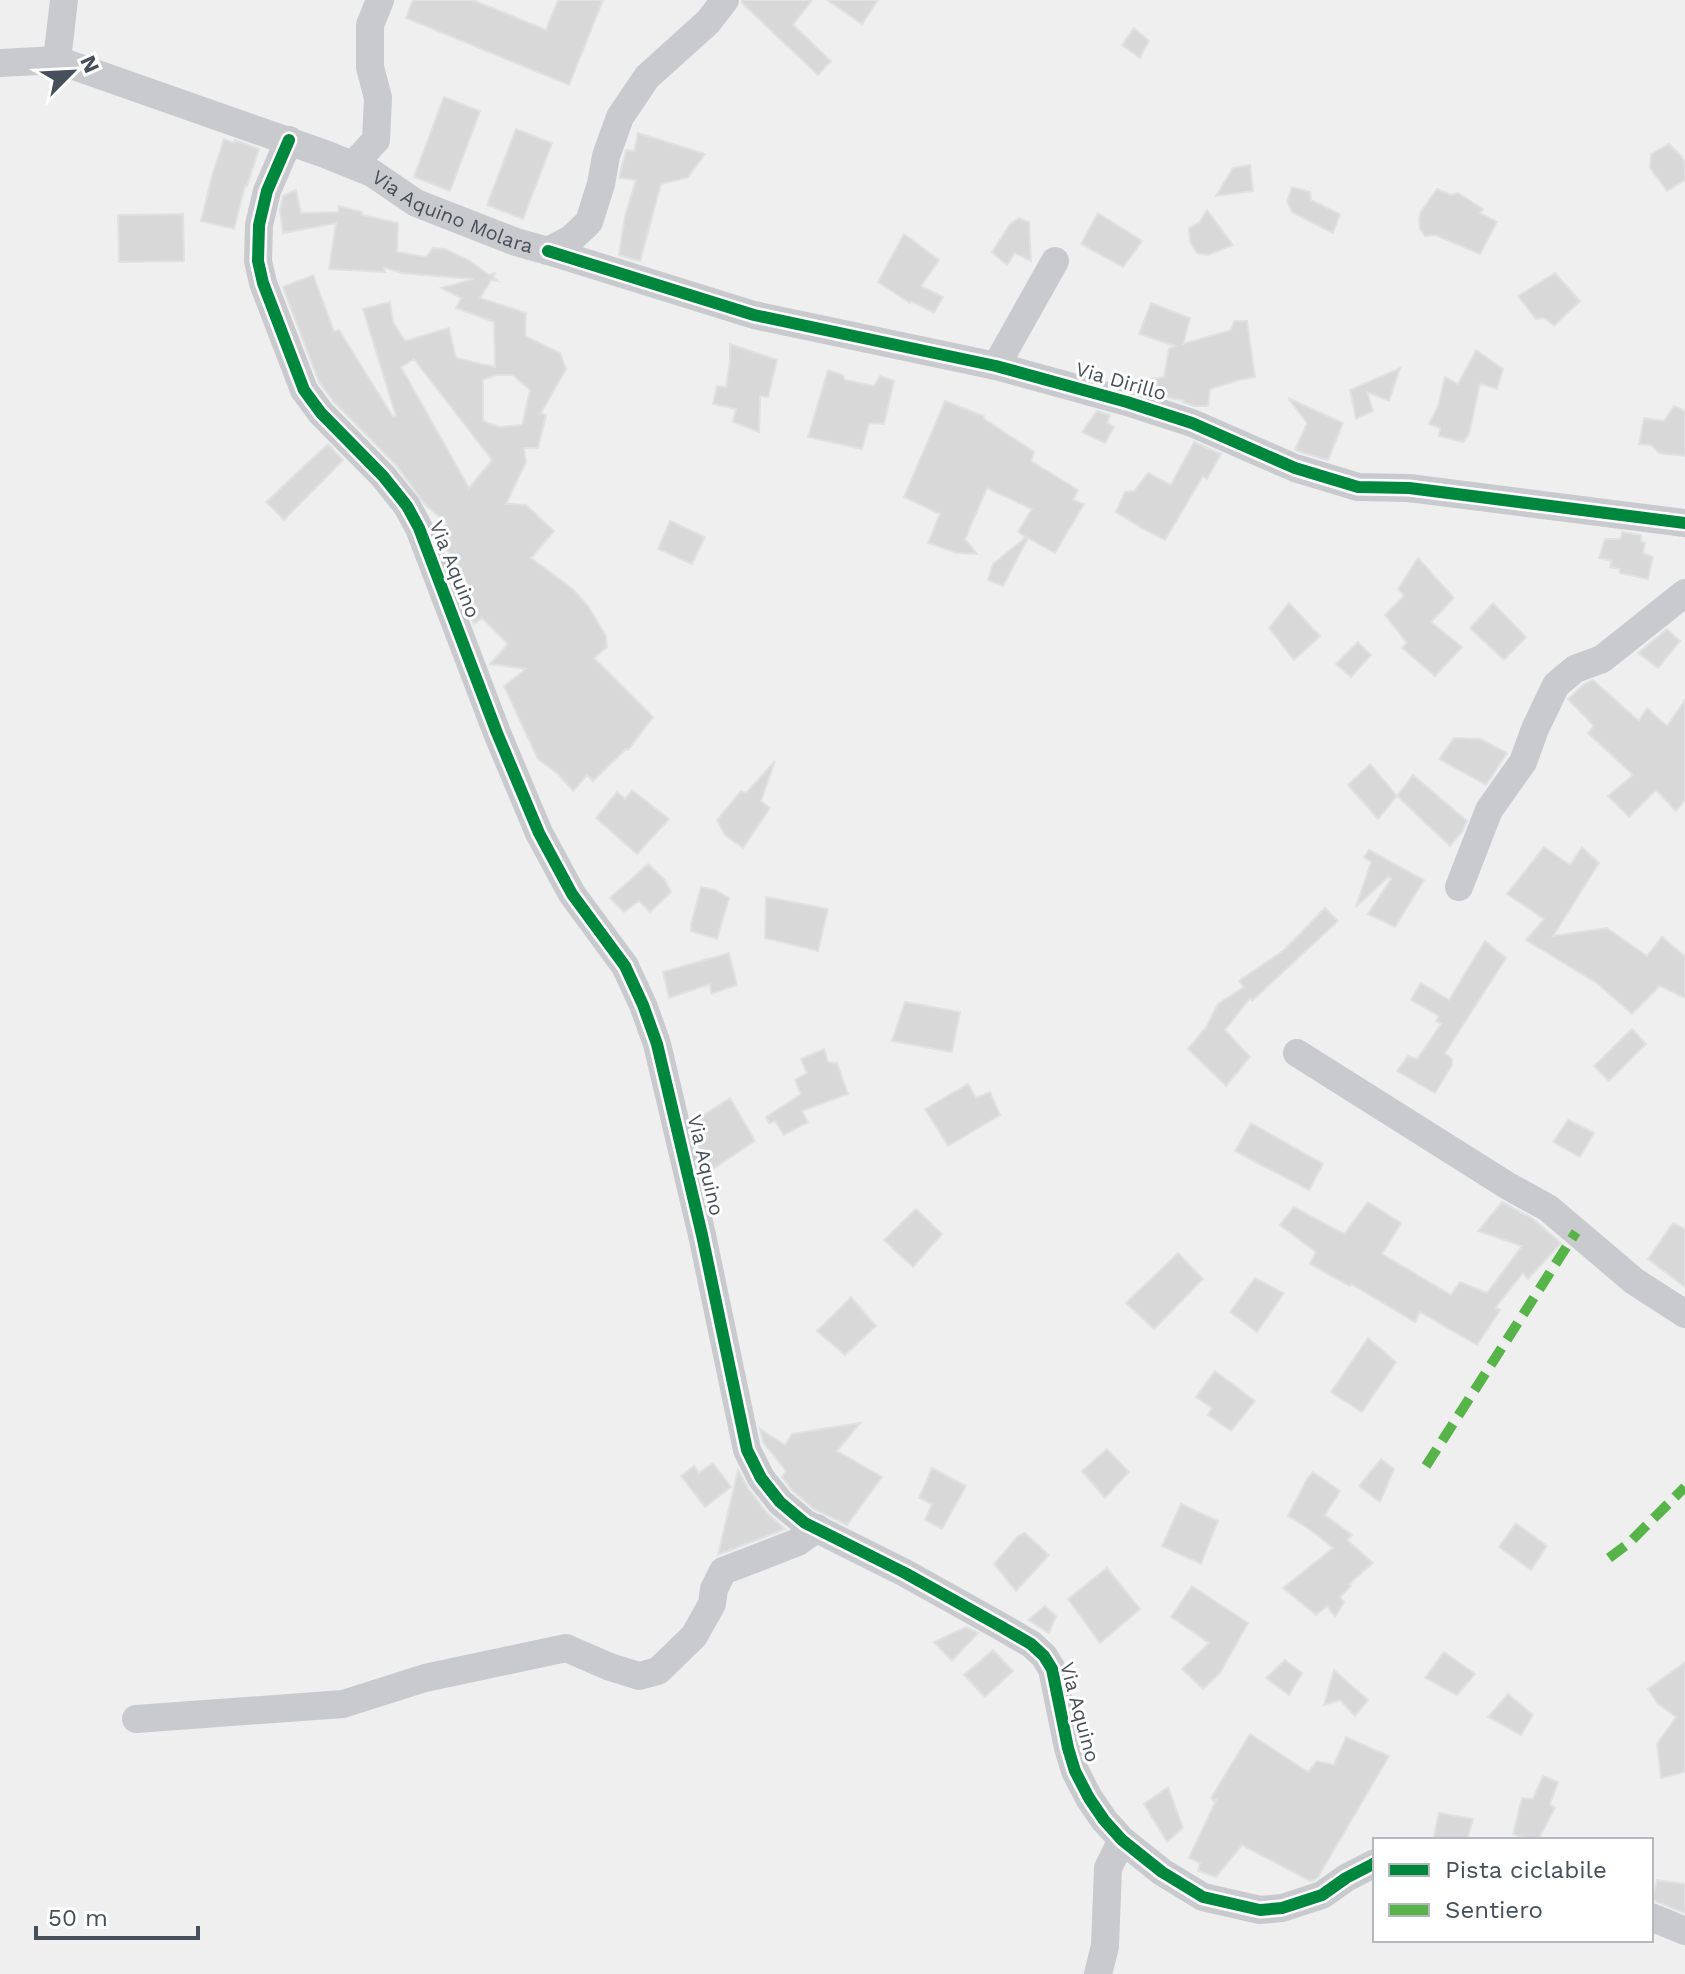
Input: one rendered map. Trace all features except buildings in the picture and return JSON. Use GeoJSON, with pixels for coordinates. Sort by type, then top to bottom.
{"type":"FeatureCollection","features":[{"type":"Feature","properties":{"kind":"street"},"geometry":{"type":"LineString","coordinates":[[57,60],[64,0]]}},
{"type":"Feature","properties":{"kind":"street"},"geometry":{"type":"LineString","coordinates":[[353,165],[376,140],[378,98],[370,67],[370,25],[380,0]]}},
{"type":"Feature","properties":{"kind":"street","name":"Via Aquino Molara"},"geometry":{"type":"LineString","coordinates":[[289,140],[372,173],[416,203],[516,242],[548,251],[571,239],[589,222],[620,117],[647,77],[708,22],[725,0]]}},
{"type":"Feature","properties":{"kind":"street"},"geometry":{"type":"LineString","coordinates":[[0,63],[57,60],[289,140]]}},
{"type":"Feature","properties":{"kind":"street","name":"Via Aquino"},"geometry":{"type":"LineString","coordinates":[[289,140],[264,203],[259,225],[258,261],[263,283],[304,390],[321,413],[383,476],[407,506],[419,528],[497,733],[539,833],[572,894],[625,966],[643,1005],[657,1044],[699,1221],[747,1450],[761,1478],[780,1502],[805,1523],[905,1573],[1031,1644],[1044,1656],[1052,1669],[1075,1771],[1089,1798],[1122,1840],[1162,1872],[1203,1897],[1260,1910],[1282,1908],[1322,1895],[1373,1864]]}},
{"type":"Feature","properties":{"kind":"street","name":"Via Dirillo"},"geometry":{"type":"LineString","coordinates":[[548,251],[754,315],[996,366],[1192,423],[1295,468],[1358,487],[1409,488],[1685,523]]}},
{"type":"Feature","properties":{"kind":"street"},"geometry":{"type":"LineString","coordinates":[[996,366],[1055,261]]}},
{"type":"Feature","properties":{"kind":"street"},"geometry":{"type":"LineString","coordinates":[[1459,887],[1489,810],[1523,762],[1556,685],[1575,669],[1602,659],[1685,593]]}},
{"type":"Feature","properties":{"kind":"street"},"geometry":{"type":"LineString","coordinates":[[1297,1053],[1548,1208],[1634,1281],[1685,1314]]}},
{"type":"Feature","properties":{"kind":"street"},"geometry":{"type":"LineString","coordinates":[[136,1719],[343,1704],[425,1678],[566,1648],[639,1676],[658,1671],[694,1636],[712,1604],[714,1589],[723,1571],[798,1542],[817,1528]]}},
{"type":"Feature","properties":{"kind":"street"},"geometry":{"type":"LineString","coordinates":[[1098,1974],[1105,1946],[1108,1868],[1122,1840]]}},
{"type":"Feature","properties":{"kind":"street"},"geometry":{"type":"LineString","coordinates":[[1653,1918],[1685,1931]]}},
{"type":"Feature","properties":{"kind":"marked path"},"geometry":{"type":"LineString","coordinates":[[1426,1466],[1576,1232]]}},
{"type":"Feature","properties":{"kind":"marked path"},"geometry":{"type":"LineString","coordinates":[[1609,1558],[1629,1543],[1685,1487]]}},
{"type":"Feature","properties":{"kind":"cycle path"},"geometry":{"type":"LineString","coordinates":[[289,140],[267,191],[259,225],[258,261],[263,283],[304,390],[321,413],[383,476],[407,506],[419,528],[497,733],[539,833],[572,894],[625,966],[643,1005],[657,1044],[702,1235],[747,1450],[761,1478],[780,1502],[805,1523],[905,1573],[1031,1644],[1044,1656],[1052,1669],[1075,1771],[1089,1798],[1122,1840],[1162,1872],[1203,1897],[1260,1910],[1282,1908],[1322,1895],[1373,1864]]}},
{"type":"Feature","properties":{"kind":"cycle path"},"geometry":{"type":"LineString","coordinates":[[548,251],[754,315],[996,366],[1127,402],[1192,423],[1295,468],[1358,487],[1409,488],[1685,523]]}}]}
